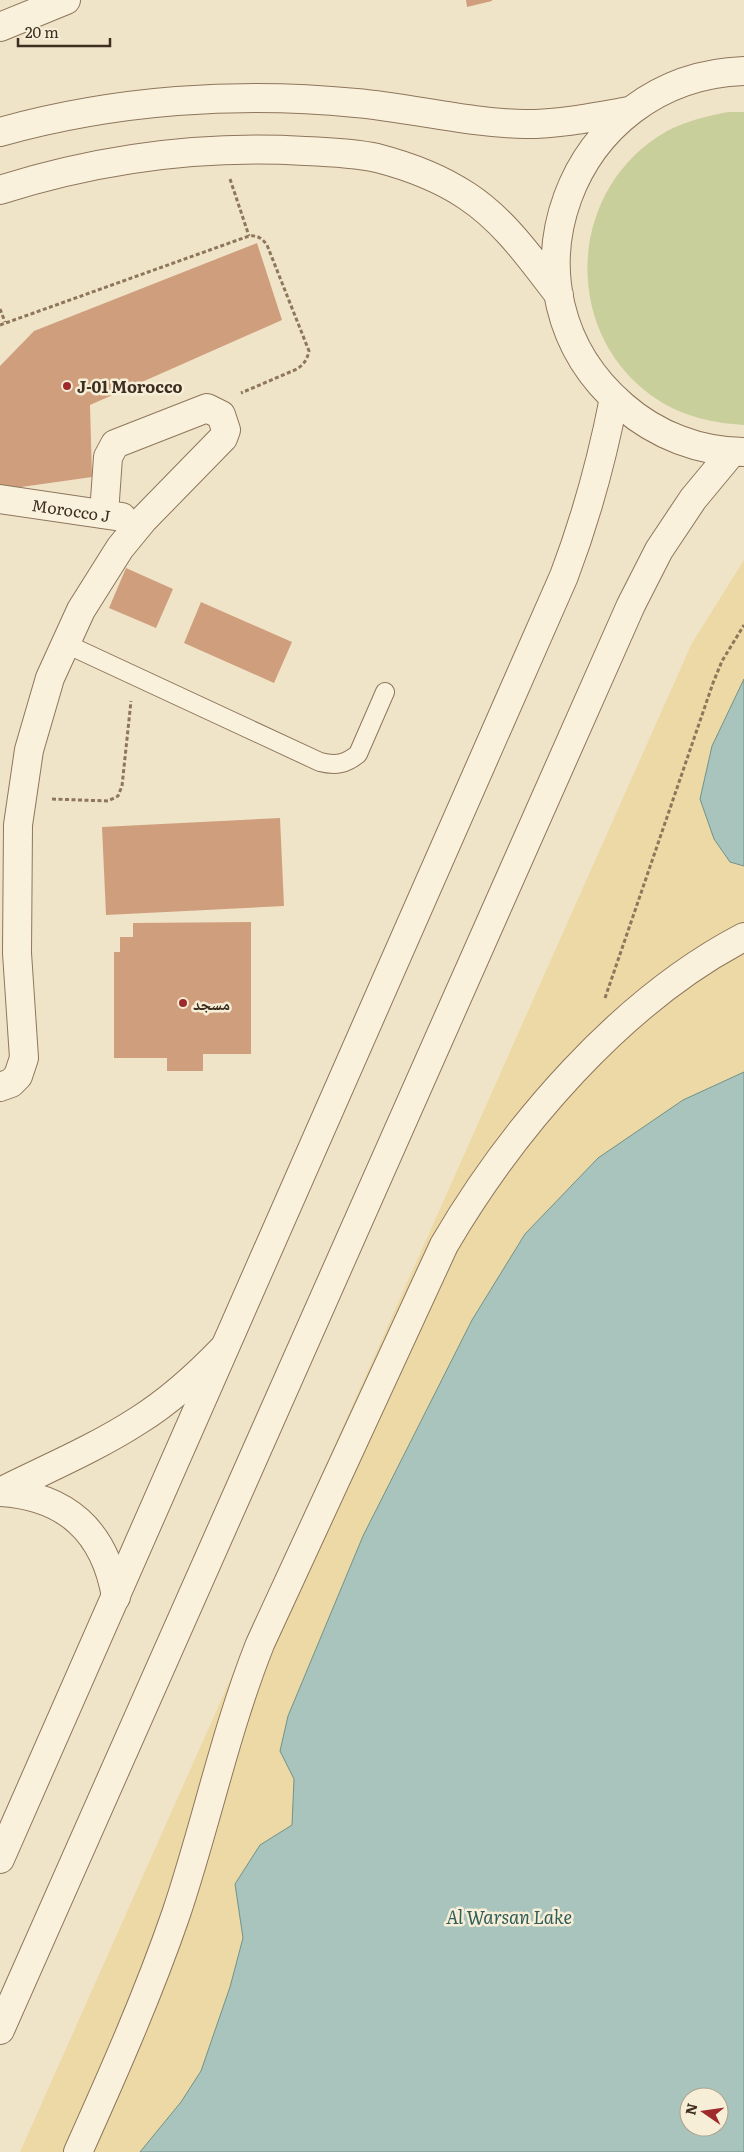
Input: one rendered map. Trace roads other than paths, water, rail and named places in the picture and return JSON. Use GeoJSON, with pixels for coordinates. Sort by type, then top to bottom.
{"type":"FeatureCollection","features":[{"type":"Feature","properties":{"kind":"street"},"geometry":{"type":"LineString","coordinates":[[0,28],[66,0]]}},
{"type":"Feature","properties":{"kind":"street"},"geometry":{"type":"LineString","coordinates":[[712,74],[744,53]]}},
{"type":"Feature","properties":{"kind":"street"},"geometry":{"type":"LineString","coordinates":[[738,452],[705,448],[656,430],[614,398],[598,381],[576,347],[564,318],[559,295],[556,265],[558,236],[564,207],[574,179],[589,154],[607,130],[629,111],[655,94],[683,81],[712,74],[744,70]]}},
{"type":"Feature","properties":{"kind":"street"},"geometry":{"type":"LineString","coordinates":[[0,132],[81,114],[149,104],[217,99],[286,98],[355,102],[491,122],[526,124],[560,122],[629,111]]}},
{"type":"Feature","properties":{"kind":"street"},"geometry":{"type":"LineString","coordinates":[[0,190],[41,177],[100,164],[160,155],[221,150],[281,150],[342,153],[375,158],[407,166],[468,196],[498,220],[519,243],[559,295]]}},
{"type":"Feature","properties":{"kind":"street"},"geometry":{"type":"LineString","coordinates":[[0,1859],[564,576],[594,489],[614,398]]}},
{"type":"Feature","properties":{"kind":"street"},"geometry":{"type":"LineString","coordinates":[[0,1087],[11,1083],[18,1076],[24,1058],[8,958],[18,863],[21,799],[29,750],[38,714],[64,643],[100,578],[143,520],[223,438],[226,430],[222,415],[207,408],[116,444],[108,457],[104,514]]}},
{"type":"Feature","properties":{"kind":"street"},"geometry":{"type":"LineString","coordinates":[[0,2030],[632,605],[659,550],[693,499],[738,452]]}},
{"type":"Feature","properties":{"kind":"street","name":"Morocco J"},"geometry":{"type":"LineString","coordinates":[[0,499],[143,520]]}},
{"type":"Feature","properties":{"kind":"street"},"geometry":{"type":"LineString","coordinates":[[0,839],[18,863]]}},
{"type":"Feature","properties":{"kind":"street"},"geometry":{"type":"LineString","coordinates":[[78,2152],[152,1979],[176,1914],[197,1849],[239,1698],[260,1644],[444,1245],[464,1210],[499,1159],[539,1110],[583,1062],[617,1028],[654,996],[694,967],[744,937]]}},
{"type":"Feature","properties":{"kind":"street"},"geometry":{"type":"LineString","coordinates":[[0,1492],[140,1420],[199,1374],[225,1347]]}},
{"type":"Feature","properties":{"kind":"street"},"geometry":{"type":"LineString","coordinates":[[0,1492],[21,1493],[42,1499],[62,1508],[79,1521],[94,1537],[105,1555],[112,1575],[116,1596]]}},
{"type":"Feature","properties":{"kind":"lane"},"geometry":{"type":"LineString","coordinates":[[64,643],[330,765],[340,765],[350,761],[358,754],[385,692]]}},
{"type":"Feature","properties":{"kind":"water"},"geometry":{"type":"Polygon","coordinates":[[[744,679],[744,866],[730,862],[714,839],[700,799],[712,746],[744,679]]]}},
{"type":"Feature","properties":{"kind":"water","name":"Al Warsan Lake"},"geometry":{"type":"Polygon","coordinates":[[[744,1072],[744,2152],[140,2152],[181,2102],[201,2071],[230,1987],[243,1938],[235,1884],[260,1845],[292,1825],[294,1779],[280,1751],[288,1716],[363,1536],[472,1320],[525,1234],[598,1158],[683,1100],[744,1072]]]}},
{"type":"Feature","properties":{"kind":"place","name":"J-01 Morocco"},"geometry":{"type":"Point","coordinates":[67,386]}},
{"type":"Feature","properties":{"kind":"place","name":"مسجد"},"geometry":{"type":"Point","coordinates":[183,1003]}}]}
